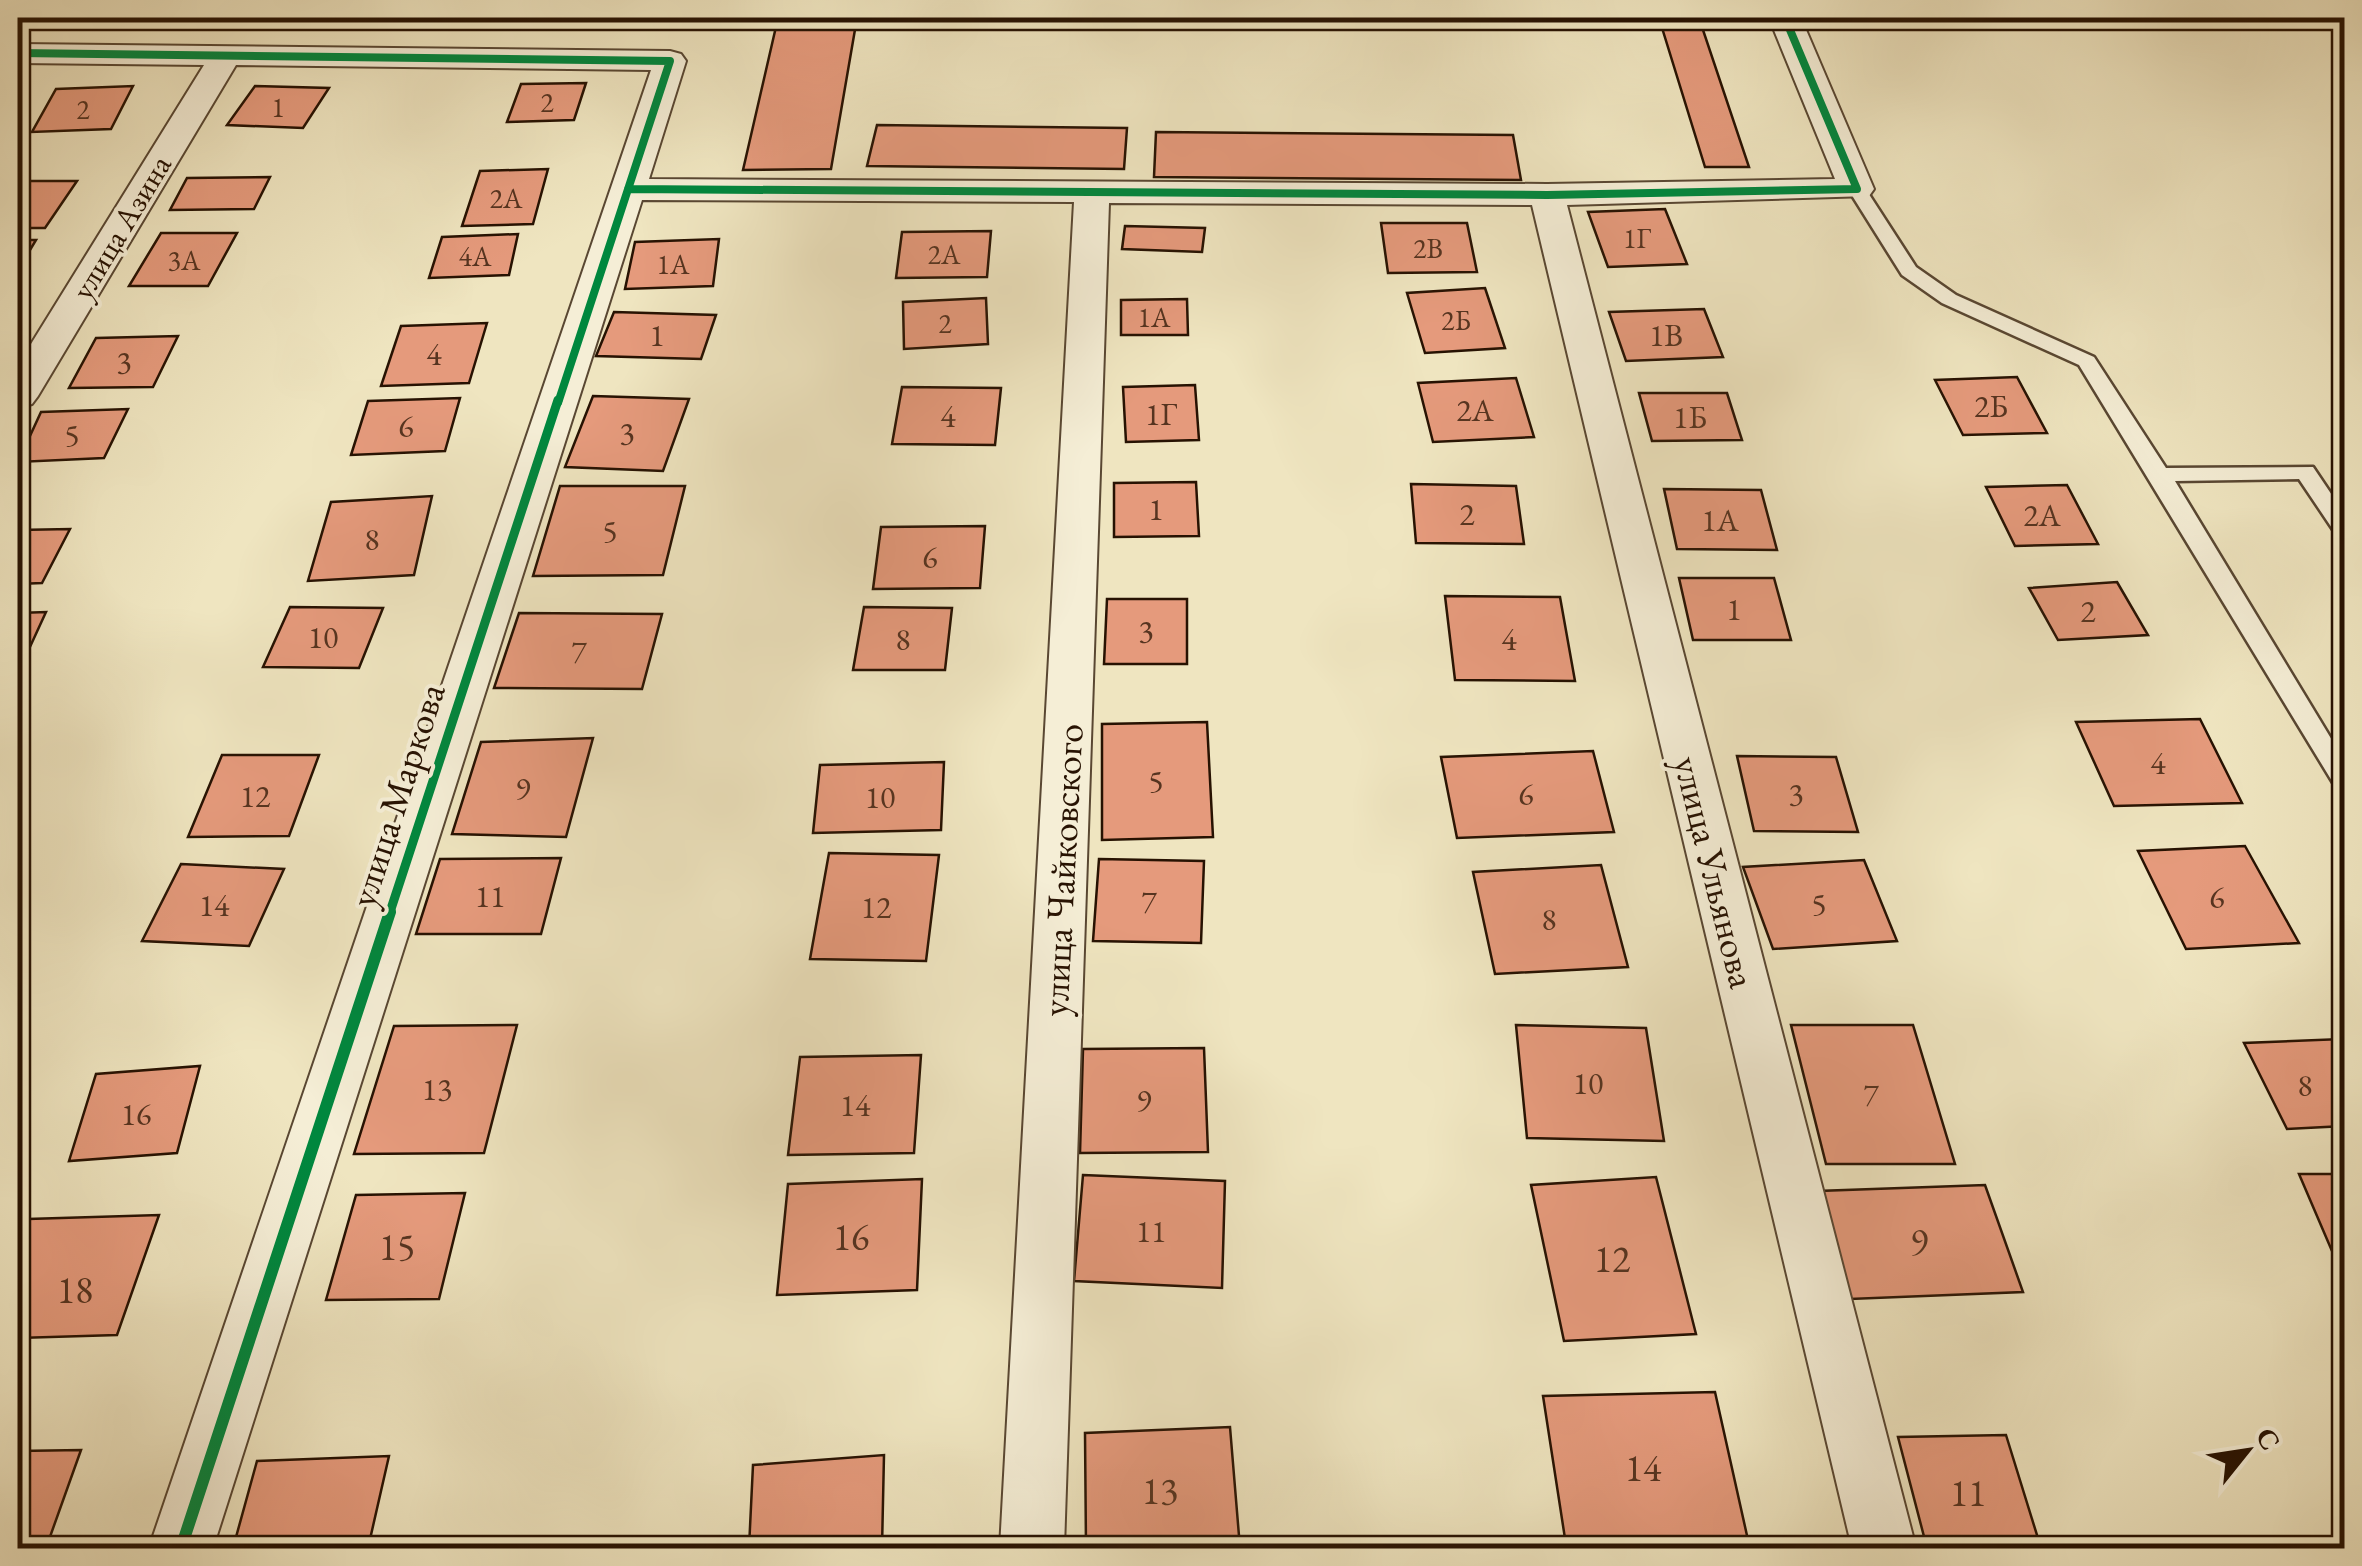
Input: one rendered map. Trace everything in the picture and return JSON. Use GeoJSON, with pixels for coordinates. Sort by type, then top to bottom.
{"type":"FeatureCollection","features":[{"type":"Feature","properties":{"kind":"street"},"geometry":{"type":"LineString","coordinates":[[628,189],[1547,195],[1857,189],[1785,18]]}},
{"type":"Feature","properties":{"kind":"street"},"geometry":{"type":"LineString","coordinates":[[18,53],[224,58]]}},
{"type":"Feature","properties":{"kind":"street","name":"улица Маркова"},"geometry":{"type":"LineString","coordinates":[[181,1548],[670,61],[224,58]]}},
{"type":"Feature","properties":{"kind":"street","name":"улица Азина"},"geometry":{"type":"LineString","coordinates":[[18,396],[224,58]]}},
{"type":"Feature","properties":{"kind":"street","name":"улица Чайковского"},"geometry":{"type":"LineString","coordinates":[[1032,1548],[1092,192]]}},
{"type":"Feature","properties":{"kind":"street","name":"улица Ульянова"},"geometry":{"type":"LineString","coordinates":[[1547,195],[1884,1548]]}},
{"type":"Feature","properties":{"kind":"lane"},"geometry":{"type":"LineString","coordinates":[[1857,189],[1908,271],[1949,300],[2088,361],[2344,780]]}},
{"type":"Feature","properties":{"kind":"lane"},"geometry":{"type":"LineString","coordinates":[[2160,476],[2305,472],[2344,529]]}},
{"type":"Feature","properties":{"kind":"building"},"geometry":{"type":"Polygon","coordinates":[[[778,18],[857,18],[831,169],[743,170],[778,18]]]}},
{"type":"Feature","properties":{"kind":"building"},"geometry":{"type":"Polygon","coordinates":[[[1659,18],[1699,18],[1749,167],[1705,167],[1659,18]]]}},
{"type":"Feature","properties":{"kind":"building"},"geometry":{"type":"Polygon","coordinates":[[[586,83],[574,120],[507,122],[521,84],[586,83]]]}},
{"type":"Feature","properties":{"kind":"building"},"geometry":{"type":"Polygon","coordinates":[[[133,86],[111,129],[32,132],[56,89],[133,86]]]}},
{"type":"Feature","properties":{"kind":"building"},"geometry":{"type":"Polygon","coordinates":[[[255,86],[329,88],[303,128],[227,125],[255,86]]]}},
{"type":"Feature","properties":{"kind":"building"},"geometry":{"type":"Polygon","coordinates":[[[877,125],[1127,128],[1124,169],[867,166],[877,125]]]}},
{"type":"Feature","properties":{"kind":"building"},"geometry":{"type":"Polygon","coordinates":[[[1156,132],[1513,135],[1521,180],[1154,177],[1156,132]]]}},
{"type":"Feature","properties":{"kind":"building"},"geometry":{"type":"Polygon","coordinates":[[[548,169],[533,224],[462,226],[480,171],[548,169]]]}},
{"type":"Feature","properties":{"kind":"building"},"geometry":{"type":"Polygon","coordinates":[[[270,177],[254,209],[170,210],[187,178],[270,177]]]}},
{"type":"Feature","properties":{"kind":"building"},"geometry":{"type":"Polygon","coordinates":[[[18,181],[77,181],[45,228],[18,228],[18,181]]]}},
{"type":"Feature","properties":{"kind":"building"},"geometry":{"type":"Polygon","coordinates":[[[1665,209],[1687,264],[1608,267],[1588,212],[1665,209]]]}},
{"type":"Feature","properties":{"kind":"building"},"geometry":{"type":"Polygon","coordinates":[[[1381,223],[1467,223],[1477,272],[1388,273],[1381,223]]]}},
{"type":"Feature","properties":{"kind":"building"},"geometry":{"type":"Polygon","coordinates":[[[1125,226],[1205,228],[1202,252],[1122,249],[1125,226]]]}},
{"type":"Feature","properties":{"kind":"building"},"geometry":{"type":"Polygon","coordinates":[[[991,231],[987,277],[896,278],[902,232],[991,231]]]}},
{"type":"Feature","properties":{"kind":"building"},"geometry":{"type":"Polygon","coordinates":[[[161,233],[237,233],[208,286],[129,286],[161,233]]]}},
{"type":"Feature","properties":{"kind":"building"},"geometry":{"type":"Polygon","coordinates":[[[518,234],[509,275],[429,278],[442,237],[518,234]]]}},
{"type":"Feature","properties":{"kind":"building"},"geometry":{"type":"Polygon","coordinates":[[[719,239],[713,286],[625,289],[635,242],[719,239]]]}},
{"type":"Feature","properties":{"kind":"building"},"geometry":{"type":"Polygon","coordinates":[[[18,240],[36,240],[18,270],[18,240]]]}},
{"type":"Feature","properties":{"kind":"building"},"geometry":{"type":"Polygon","coordinates":[[[1485,288],[1505,348],[1425,353],[1407,293],[1485,288]]]}},
{"type":"Feature","properties":{"kind":"building"},"geometry":{"type":"Polygon","coordinates":[[[986,298],[988,344],[904,349],[903,302],[986,298]]]}},
{"type":"Feature","properties":{"kind":"building"},"geometry":{"type":"Polygon","coordinates":[[[1187,299],[1188,335],[1121,335],[1121,300],[1187,299]]]}},
{"type":"Feature","properties":{"kind":"building"},"geometry":{"type":"Polygon","coordinates":[[[1704,309],[1723,357],[1626,361],[1609,312],[1704,309]]]}},
{"type":"Feature","properties":{"kind":"building"},"geometry":{"type":"Polygon","coordinates":[[[614,312],[716,315],[701,359],[596,356],[614,312]]]}},
{"type":"Feature","properties":{"kind":"building"},"geometry":{"type":"Polygon","coordinates":[[[487,323],[469,383],[381,386],[401,326],[487,323]]]}},
{"type":"Feature","properties":{"kind":"building"},"geometry":{"type":"Polygon","coordinates":[[[178,336],[153,387],[69,388],[96,338],[178,336]]]}},
{"type":"Feature","properties":{"kind":"building"},"geometry":{"type":"Polygon","coordinates":[[[2017,377],[2047,433],[1963,435],[1935,380],[2017,377]]]}},
{"type":"Feature","properties":{"kind":"building"},"geometry":{"type":"Polygon","coordinates":[[[1516,378],[1534,437],[1433,442],[1418,383],[1516,378]]]}},
{"type":"Feature","properties":{"kind":"building"},"geometry":{"type":"Polygon","coordinates":[[[1195,385],[1199,440],[1126,442],[1123,387],[1195,385]]]}},
{"type":"Feature","properties":{"kind":"building"},"geometry":{"type":"Polygon","coordinates":[[[902,387],[1001,388],[995,445],[892,444],[902,387]]]}},
{"type":"Feature","properties":{"kind":"building"},"geometry":{"type":"Polygon","coordinates":[[[1639,393],[1727,393],[1742,440],[1652,441],[1639,393]]]}},
{"type":"Feature","properties":{"kind":"building"},"geometry":{"type":"Polygon","coordinates":[[[593,396],[689,399],[663,471],[565,467],[593,396]]]}},
{"type":"Feature","properties":{"kind":"building"},"geometry":{"type":"Polygon","coordinates":[[[460,398],[445,451],[351,455],[368,401],[460,398]]]}},
{"type":"Feature","properties":{"kind":"building"},"geometry":{"type":"Polygon","coordinates":[[[128,409],[104,458],[18,462],[41,412],[128,409]]]}},
{"type":"Feature","properties":{"kind":"building"},"geometry":{"type":"Polygon","coordinates":[[[1196,482],[1199,536],[1114,537],[1114,483],[1196,482]]]}},
{"type":"Feature","properties":{"kind":"building"},"geometry":{"type":"Polygon","coordinates":[[[1411,484],[1516,486],[1524,544],[1416,543],[1411,484]]]}},
{"type":"Feature","properties":{"kind":"building"},"geometry":{"type":"Polygon","coordinates":[[[2067,485],[2098,544],[2015,546],[1986,487],[2067,485]]]}},
{"type":"Feature","properties":{"kind":"building"},"geometry":{"type":"Polygon","coordinates":[[[560,486],[685,486],[663,575],[533,576],[560,486]]]}},
{"type":"Feature","properties":{"kind":"building"},"geometry":{"type":"Polygon","coordinates":[[[1664,489],[1761,490],[1777,550],[1677,549],[1664,489]]]}},
{"type":"Feature","properties":{"kind":"building"},"geometry":{"type":"Polygon","coordinates":[[[432,496],[414,575],[308,581],[331,502],[432,496]]]}},
{"type":"Feature","properties":{"kind":"building"},"geometry":{"type":"Polygon","coordinates":[[[985,526],[980,588],[873,589],[881,527],[985,526]]]}},
{"type":"Feature","properties":{"kind":"building"},"geometry":{"type":"Polygon","coordinates":[[[70,529],[42,583],[18,584],[18,530],[70,529]]]}},
{"type":"Feature","properties":{"kind":"building"},"geometry":{"type":"Polygon","coordinates":[[[1679,578],[1774,578],[1791,640],[1693,640],[1679,578]]]}},
{"type":"Feature","properties":{"kind":"building"},"geometry":{"type":"Polygon","coordinates":[[[2117,582],[2148,635],[2058,640],[2029,588],[2117,582]]]}},
{"type":"Feature","properties":{"kind":"building"},"geometry":{"type":"Polygon","coordinates":[[[1445,596],[1560,597],[1575,681],[1455,680],[1445,596]]]}},
{"type":"Feature","properties":{"kind":"building"},"geometry":{"type":"Polygon","coordinates":[[[1107,599],[1187,599],[1187,664],[1104,664],[1107,599]]]}},
{"type":"Feature","properties":{"kind":"building"},"geometry":{"type":"Polygon","coordinates":[[[290,607],[383,608],[359,668],[263,667],[290,607]]]}},
{"type":"Feature","properties":{"kind":"building"},"geometry":{"type":"Polygon","coordinates":[[[864,607],[952,608],[945,670],[853,670],[864,607]]]}},
{"type":"Feature","properties":{"kind":"building"},"geometry":{"type":"Polygon","coordinates":[[[46,612],[18,673],[18,613],[46,612]]]}},
{"type":"Feature","properties":{"kind":"building"},"geometry":{"type":"Polygon","coordinates":[[[519,613],[662,614],[642,689],[494,688],[519,613]]]}},
{"type":"Feature","properties":{"kind":"building"},"geometry":{"type":"Polygon","coordinates":[[[2200,719],[2242,803],[2114,806],[2076,722],[2200,719]]]}},
{"type":"Feature","properties":{"kind":"building"},"geometry":{"type":"Polygon","coordinates":[[[1207,722],[1213,837],[1102,840],[1102,724],[1207,722]]]}},
{"type":"Feature","properties":{"kind":"building"},"geometry":{"type":"Polygon","coordinates":[[[593,738],[566,837],[452,834],[481,742],[593,738]]]}},
{"type":"Feature","properties":{"kind":"building"},"geometry":{"type":"Polygon","coordinates":[[[1593,751],[1614,832],[1457,838],[1441,757],[1593,751]]]}},
{"type":"Feature","properties":{"kind":"building"},"geometry":{"type":"Polygon","coordinates":[[[222,755],[319,755],[289,836],[188,837],[222,755]]]}},
{"type":"Feature","properties":{"kind":"building"},"geometry":{"type":"Polygon","coordinates":[[[1737,756],[1836,757],[1858,832],[1754,831],[1737,756]]]}},
{"type":"Feature","properties":{"kind":"building"},"geometry":{"type":"Polygon","coordinates":[[[944,762],[941,830],[813,833],[820,765],[944,762]]]}},
{"type":"Feature","properties":{"kind":"building"},"geometry":{"type":"Polygon","coordinates":[[[2245,846],[2299,943],[2186,949],[2138,851],[2245,846]]]}},
{"type":"Feature","properties":{"kind":"building"},"geometry":{"type":"Polygon","coordinates":[[[829,853],[939,855],[926,961],[810,959],[829,853]]]}},
{"type":"Feature","properties":{"kind":"building"},"geometry":{"type":"Polygon","coordinates":[[[561,858],[541,934],[416,934],[440,859],[561,858]]]}},
{"type":"Feature","properties":{"kind":"building"},"geometry":{"type":"Polygon","coordinates":[[[1099,859],[1204,861],[1201,943],[1093,941],[1099,859]]]}},
{"type":"Feature","properties":{"kind":"building"},"geometry":{"type":"Polygon","coordinates":[[[1864,860],[1897,941],[1773,949],[1743,867],[1864,860]]]}},
{"type":"Feature","properties":{"kind":"building"},"geometry":{"type":"Polygon","coordinates":[[[181,864],[284,869],[249,946],[142,941],[181,864]]]}},
{"type":"Feature","properties":{"kind":"building"},"geometry":{"type":"Polygon","coordinates":[[[1601,865],[1628,967],[1495,974],[1473,872],[1601,865]]]}},
{"type":"Feature","properties":{"kind":"building"},"geometry":{"type":"Polygon","coordinates":[[[517,1025],[484,1153],[354,1154],[394,1026],[517,1025]]]}},
{"type":"Feature","properties":{"kind":"building"},"geometry":{"type":"Polygon","coordinates":[[[1516,1025],[1646,1028],[1664,1141],[1527,1138],[1516,1025]]]}},
{"type":"Feature","properties":{"kind":"building"},"geometry":{"type":"Polygon","coordinates":[[[1791,1025],[1913,1025],[1955,1164],[1826,1164],[1791,1025]]]}},
{"type":"Feature","properties":{"kind":"building"},"geometry":{"type":"Polygon","coordinates":[[[2342,1039],[2344,1126],[2287,1129],[2244,1043],[2342,1039]]]}},
{"type":"Feature","properties":{"kind":"building"},"geometry":{"type":"Polygon","coordinates":[[[1204,1048],[1208,1152],[1080,1153],[1083,1049],[1204,1048]]]}},
{"type":"Feature","properties":{"kind":"building"},"geometry":{"type":"Polygon","coordinates":[[[921,1055],[914,1153],[788,1155],[800,1057],[921,1055]]]}},
{"type":"Feature","properties":{"kind":"building"},"geometry":{"type":"Polygon","coordinates":[[[200,1066],[177,1153],[69,1161],[96,1074],[200,1066]]]}},
{"type":"Feature","properties":{"kind":"building"},"geometry":{"type":"Polygon","coordinates":[[[2299,1174],[2344,1174],[2344,1279],[2299,1174]]]}},
{"type":"Feature","properties":{"kind":"building"},"geometry":{"type":"Polygon","coordinates":[[[1083,1175],[1225,1181],[1222,1288],[1074,1281],[1083,1175]]]}},
{"type":"Feature","properties":{"kind":"building"},"geometry":{"type":"Polygon","coordinates":[[[1656,1177],[1696,1334],[1564,1341],[1531,1185],[1656,1177]]]}},
{"type":"Feature","properties":{"kind":"building"},"geometry":{"type":"Polygon","coordinates":[[[922,1179],[917,1290],[777,1295],[788,1184],[922,1179]]]}},
{"type":"Feature","properties":{"kind":"building"},"geometry":{"type":"Polygon","coordinates":[[[1985,1185],[2023,1292],[1850,1299],[1818,1191],[1985,1185]]]}},
{"type":"Feature","properties":{"kind":"building"},"geometry":{"type":"Polygon","coordinates":[[[465,1193],[439,1299],[326,1300],[356,1195],[465,1193]]]}},
{"type":"Feature","properties":{"kind":"building"},"geometry":{"type":"Polygon","coordinates":[[[159,1215],[117,1335],[18,1338],[18,1246],[28,1219],[159,1215]]]}},
{"type":"Feature","properties":{"kind":"building"},"geometry":{"type":"Polygon","coordinates":[[[1715,1392],[1748,1540],[1566,1545],[1543,1396],[1715,1392]]]}},
{"type":"Feature","properties":{"kind":"building"},"geometry":{"type":"Polygon","coordinates":[[[1230,1427],[1240,1548],[1086,1548],[1085,1433],[1230,1427]]]}},
{"type":"Feature","properties":{"kind":"building"},"geometry":{"type":"Polygon","coordinates":[[[2006,1435],[2041,1548],[1927,1548],[1898,1437],[2006,1435]]]}},
{"type":"Feature","properties":{"kind":"building"},"geometry":{"type":"Polygon","coordinates":[[[81,1450],[46,1548],[18,1548],[18,1451],[81,1450]]]}},
{"type":"Feature","properties":{"kind":"building"},"geometry":{"type":"Polygon","coordinates":[[[884,1455],[882,1548],[749,1548],[753,1465],[884,1455]]]}},
{"type":"Feature","properties":{"kind":"building"},"geometry":{"type":"Polygon","coordinates":[[[389,1456],[368,1548],[233,1548],[257,1461],[389,1456]]]}},
{"type":"Feature","properties":{"kind":"cycle path"},"geometry":{"type":"LineString","coordinates":[[628,189],[1547,195],[1857,189],[1785,18]]}},
{"type":"Feature","properties":{"kind":"cycle path"},"geometry":{"type":"LineString","coordinates":[[18,53],[670,61],[181,1548]]}}]}
